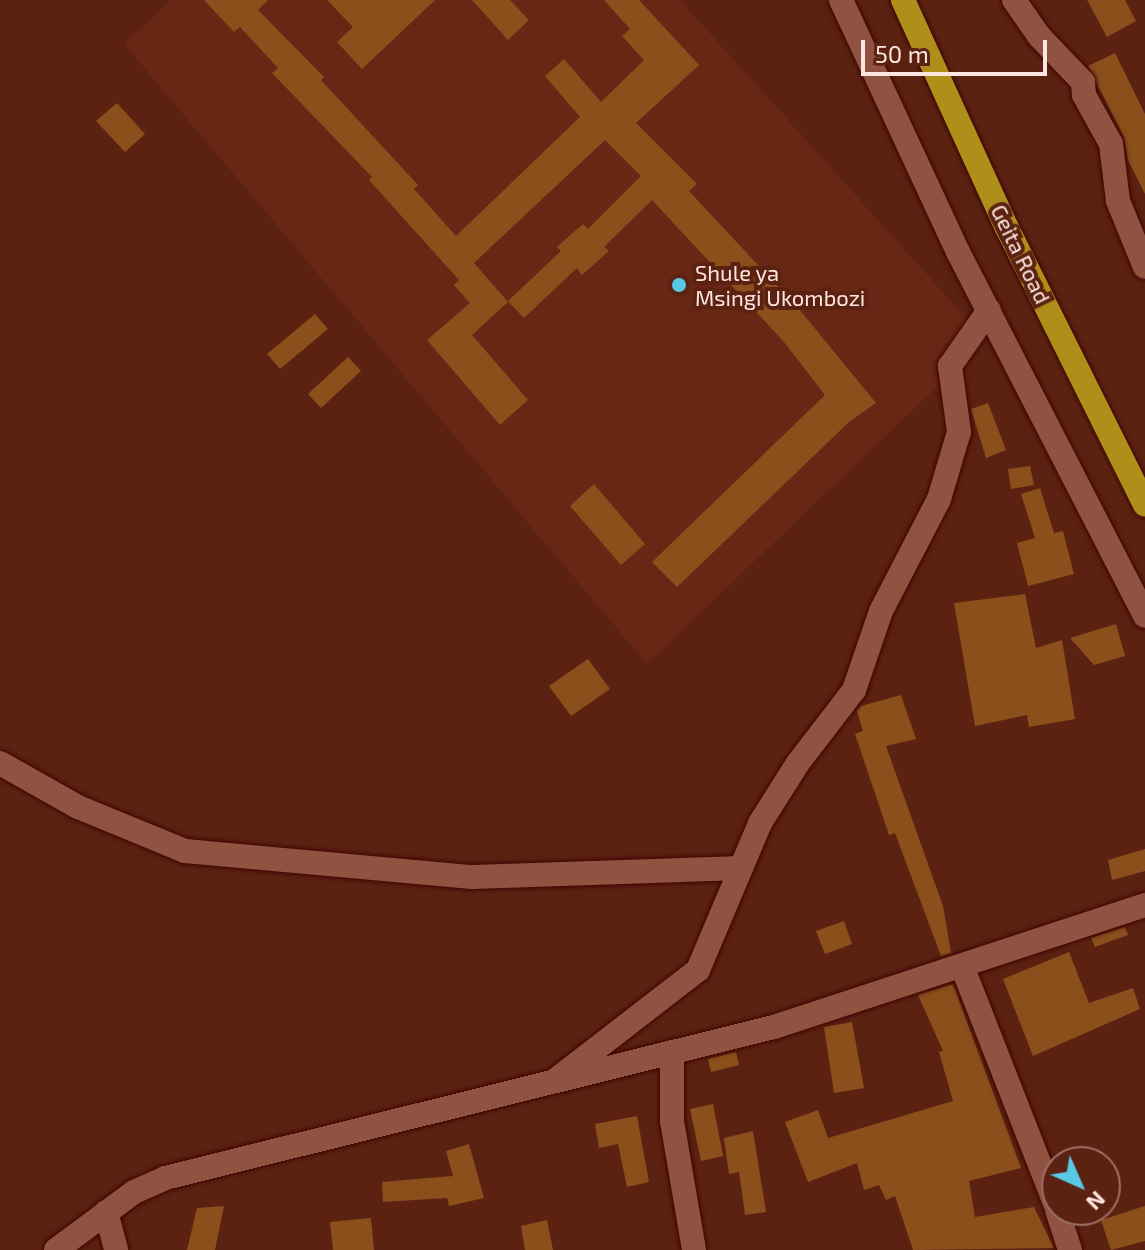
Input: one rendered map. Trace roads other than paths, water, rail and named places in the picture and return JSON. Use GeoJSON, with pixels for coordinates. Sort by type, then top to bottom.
{"type":"FeatureCollection","features":[{"type":"Feature","properties":{"kind":"highway","name":"Geita Road"},"geometry":{"type":"LineString","coordinates":[[903,0],[1007,228],[1145,505]]}},
{"type":"Feature","properties":{"kind":"street"},"geometry":{"type":"LineString","coordinates":[[841,0],[989,310],[1145,616]]}},
{"type":"Feature","properties":{"kind":"street"},"geometry":{"type":"LineString","coordinates":[[1014,0],[1039,36],[1083,82],[1084,95],[1111,144],[1118,201],[1145,267]]}},
{"type":"Feature","properties":{"kind":"street"},"geometry":{"type":"LineString","coordinates":[[553,1083],[603,1038],[698,970],[774,798],[832,724],[870,657],[881,611],[953,463],[959,432],[950,366],[989,310]]}},
{"type":"Feature","properties":{"kind":"street"},"geometry":{"type":"LineString","coordinates":[[0,763],[78,807],[185,851],[472,877],[741,868]]}},
{"type":"Feature","properties":{"kind":"street"},"geometry":{"type":"LineString","coordinates":[[56,1250],[106,1212],[165,1178],[774,1027],[962,966],[1078,923],[1145,905]]}},
{"type":"Feature","properties":{"kind":"street"},"geometry":{"type":"LineString","coordinates":[[962,966],[1041,1168]]}},
{"type":"Feature","properties":{"kind":"street"},"geometry":{"type":"LineString","coordinates":[[672,1052],[672,1121],[694,1250]]}},
{"type":"Feature","properties":{"kind":"street"},"geometry":{"type":"LineString","coordinates":[[106,1212],[116,1250]]}},
{"type":"Feature","properties":{"kind":"street"},"geometry":{"type":"LineString","coordinates":[[1062,1226],[1070,1250]]}},
{"type":"Feature","properties":{"kind":"place","name":"Shule ya Msingi Ukombozi"},"geometry":{"type":"Point","coordinates":[679,285]}}]}
